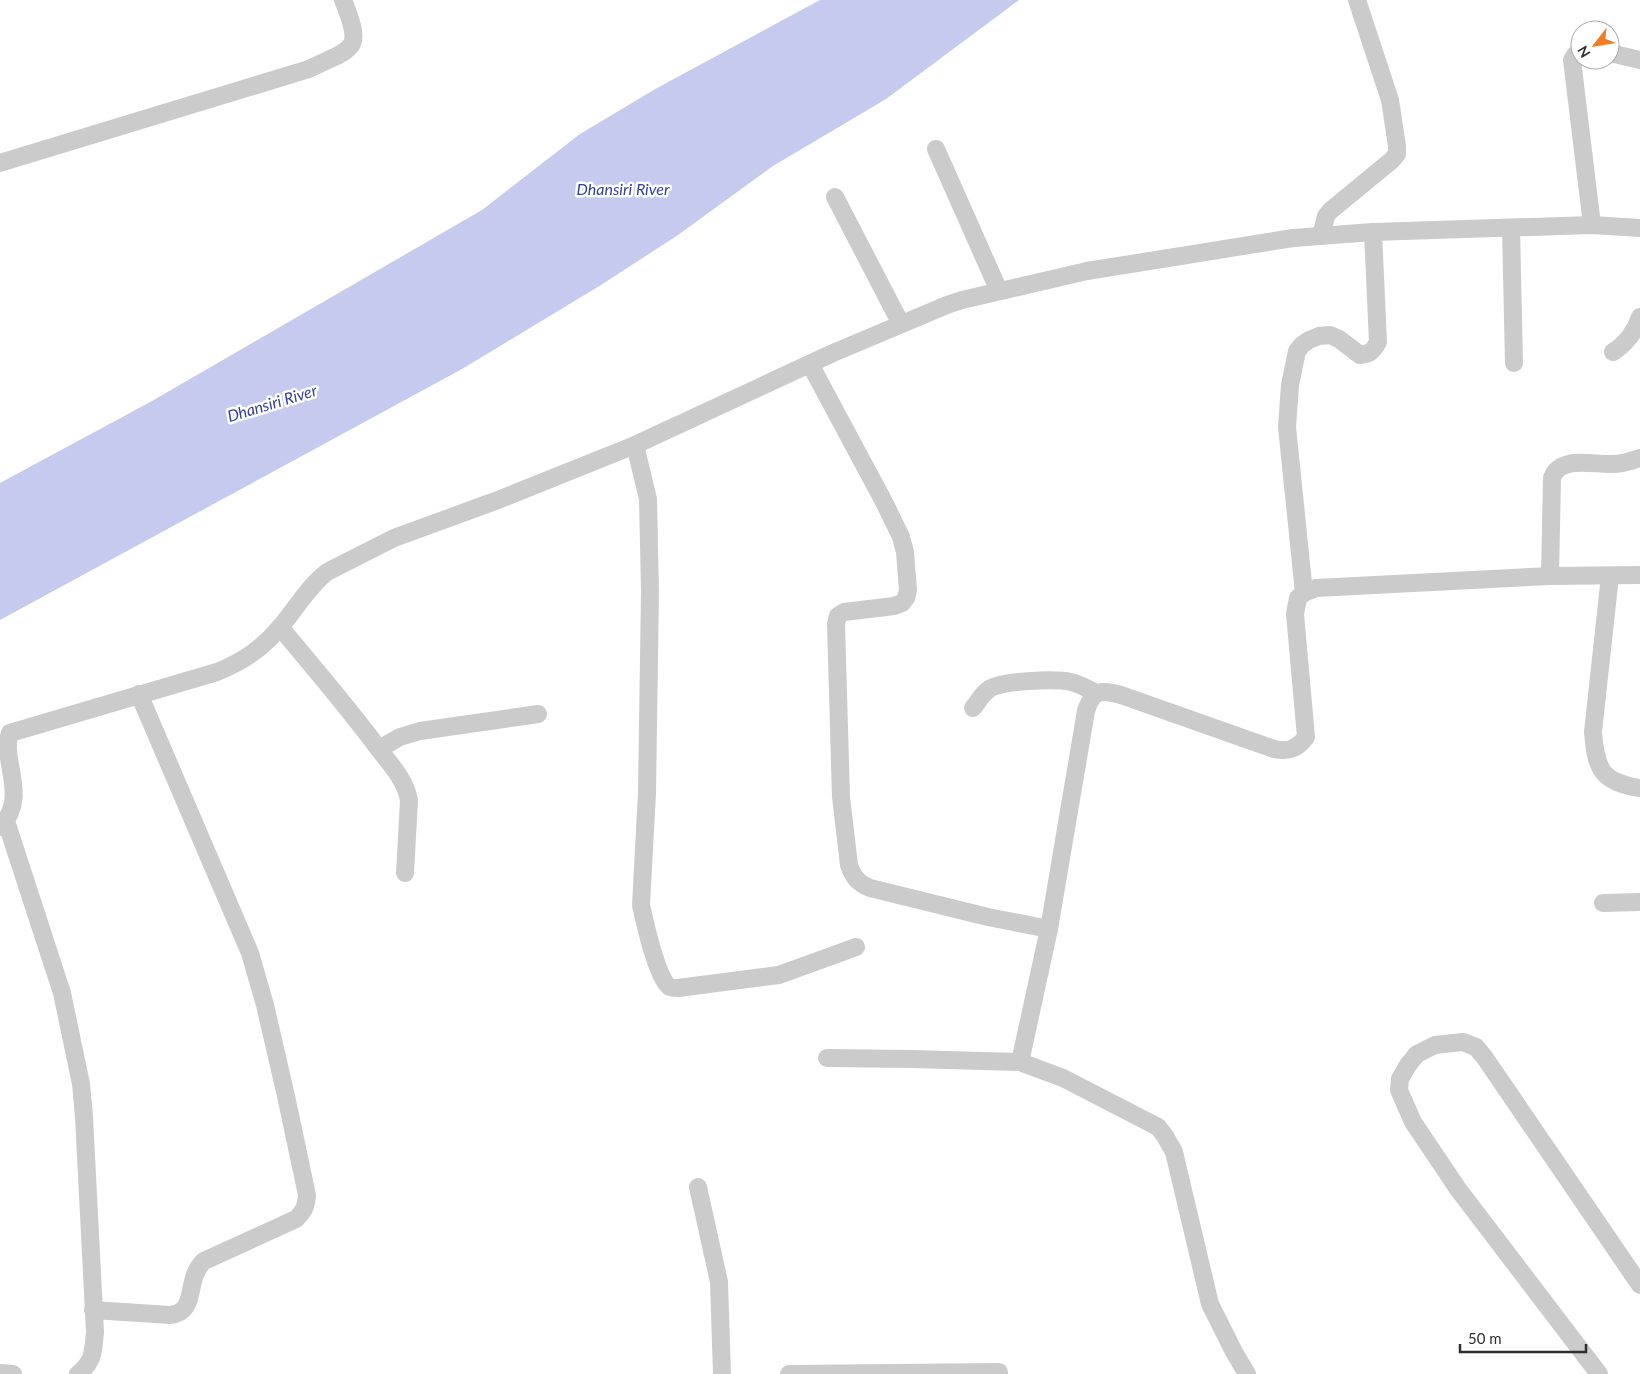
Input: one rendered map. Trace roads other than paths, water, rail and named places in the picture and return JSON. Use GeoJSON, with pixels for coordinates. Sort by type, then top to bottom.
{"type":"FeatureCollection","features":[{"type":"Feature","properties":{"kind":"street"},"geometry":{"type":"LineString","coordinates":[[0,163],[309,69],[347,51],[353,44],[355,36],[353,24],[343,0]]}},
{"type":"Feature","properties":{"kind":"street"},"geometry":{"type":"LineString","coordinates":[[1322,236],[1326,216],[1330,211],[1397,154],[1398,146],[1390,100],[1357,0]]}},
{"type":"Feature","properties":{"kind":"street"},"geometry":{"type":"LineString","coordinates":[[1620,55],[1640,60]]}},
{"type":"Feature","properties":{"kind":"street"},"geometry":{"type":"LineString","coordinates":[[1573,70],[1592,225]]}},
{"type":"Feature","properties":{"kind":"street"},"geometry":{"type":"LineString","coordinates":[[936,149],[999,292]]}},
{"type":"Feature","properties":{"kind":"street"},"geometry":{"type":"LineString","coordinates":[[835,197],[901,324]]}},
{"type":"Feature","properties":{"kind":"street"},"geometry":{"type":"LineString","coordinates":[[78,1374],[88,1366],[93,1353],[94,1332],[84,1117],[80,1076],[62,993],[3,824],[10,814],[11,803],[0,754],[1,745],[10,733],[217,672],[238,664],[249,657],[280,627],[318,579],[327,572],[406,533],[498,500],[636,445],[810,364],[901,324],[962,300],[1111,266],[1293,238],[1373,232],[1592,225],[1640,228]]}},
{"type":"Feature","properties":{"kind":"street"},"geometry":{"type":"LineString","coordinates":[[1511,228],[1514,363]]}},
{"type":"Feature","properties":{"kind":"street"},"geometry":{"type":"LineString","coordinates":[[1304,592],[1287,427],[1290,385],[1297,351],[1309,340],[1319,336],[1330,336],[1338,339],[1360,356],[1373,351],[1378,342],[1373,232]]}},
{"type":"Feature","properties":{"kind":"street"},"geometry":{"type":"LineString","coordinates":[[1613,352],[1620,348],[1632,333],[1640,317]]}},
{"type":"Feature","properties":{"kind":"street"},"geometry":{"type":"LineString","coordinates":[[810,364],[901,537],[905,552],[908,581],[906,598],[902,604],[844,612],[838,616],[836,624],[841,797],[848,865],[852,876],[859,883],[870,888],[988,917],[1050,929]]}},
{"type":"Feature","properties":{"kind":"street"},"geometry":{"type":"LineString","coordinates":[[636,445],[648,499],[650,591],[647,793],[641,905],[660,975],[669,987],[678,988],[779,975],[856,947]]}},
{"type":"Feature","properties":{"kind":"street"},"geometry":{"type":"LineString","coordinates":[[1550,576],[1552,478],[1555,471],[1560,466],[1568,463],[1613,464],[1625,463],[1640,458]]}},
{"type":"Feature","properties":{"kind":"street"},"geometry":{"type":"LineString","coordinates":[[1020,1062],[1050,929],[1086,710],[1090,699],[1096,693],[1106,691],[1121,695],[1274,749],[1285,751],[1294,749],[1306,737],[1295,614],[1298,598],[1304,592],[1316,588],[1550,576],[1640,575]]}},
{"type":"Feature","properties":{"kind":"street"},"geometry":{"type":"LineString","coordinates":[[1610,576],[1593,732],[1594,751],[1602,773],[1627,786],[1640,788]]}},
{"type":"Feature","properties":{"kind":"street"},"geometry":{"type":"LineString","coordinates":[[280,627],[379,750],[407,790],[409,800],[405,873]]}},
{"type":"Feature","properties":{"kind":"street"},"geometry":{"type":"LineString","coordinates":[[973,708],[993,686],[1022,682],[1063,680],[1096,693]]}},
{"type":"Feature","properties":{"kind":"street"},"geometry":{"type":"LineString","coordinates":[[93,1310],[177,1314],[183,1311],[188,1303],[194,1275],[204,1261],[296,1219],[306,1206],[306,1195],[286,1096],[265,1004],[250,952],[139,694]]}},
{"type":"Feature","properties":{"kind":"street"},"geometry":{"type":"LineString","coordinates":[[379,750],[400,737],[420,731],[538,714]]}},
{"type":"Feature","properties":{"kind":"street"},"geometry":{"type":"LineString","coordinates":[[1603,903],[1640,902]]}},
{"type":"Feature","properties":{"kind":"street"},"geometry":{"type":"LineString","coordinates":[[1599,1374],[1458,1189],[1413,1122],[1399,1090],[1400,1079],[1417,1054],[1435,1045],[1449,1043],[1463,1042],[1476,1047],[1491,1066],[1640,1285]]}},
{"type":"Feature","properties":{"kind":"street"},"geometry":{"type":"LineString","coordinates":[[827,1058],[1020,1062],[1063,1078],[1158,1128],[1166,1136],[1174,1152],[1180,1172],[1210,1304],[1247,1374]]}},
{"type":"Feature","properties":{"kind":"street"},"geometry":{"type":"LineString","coordinates":[[698,1187],[719,1282],[722,1374]]}},
{"type":"Feature","properties":{"kind":"street"},"geometry":{"type":"LineString","coordinates":[[789,1374],[999,1372]]}},
{"type":"Feature","properties":{"kind":"street"},"geometry":{"type":"LineString","coordinates":[[0,1373],[13,1374]]}},
{"type":"Feature","properties":{"kind":"water","name":"Dhansiri River"},"geometry":{"type":"Polygon","coordinates":[[[820,0],[1019,0],[886,99],[773,166],[678,235],[601,285],[462,369],[0,620],[0,483],[152,401],[482,210],[580,134],[657,88],[820,0]]]}}]}
